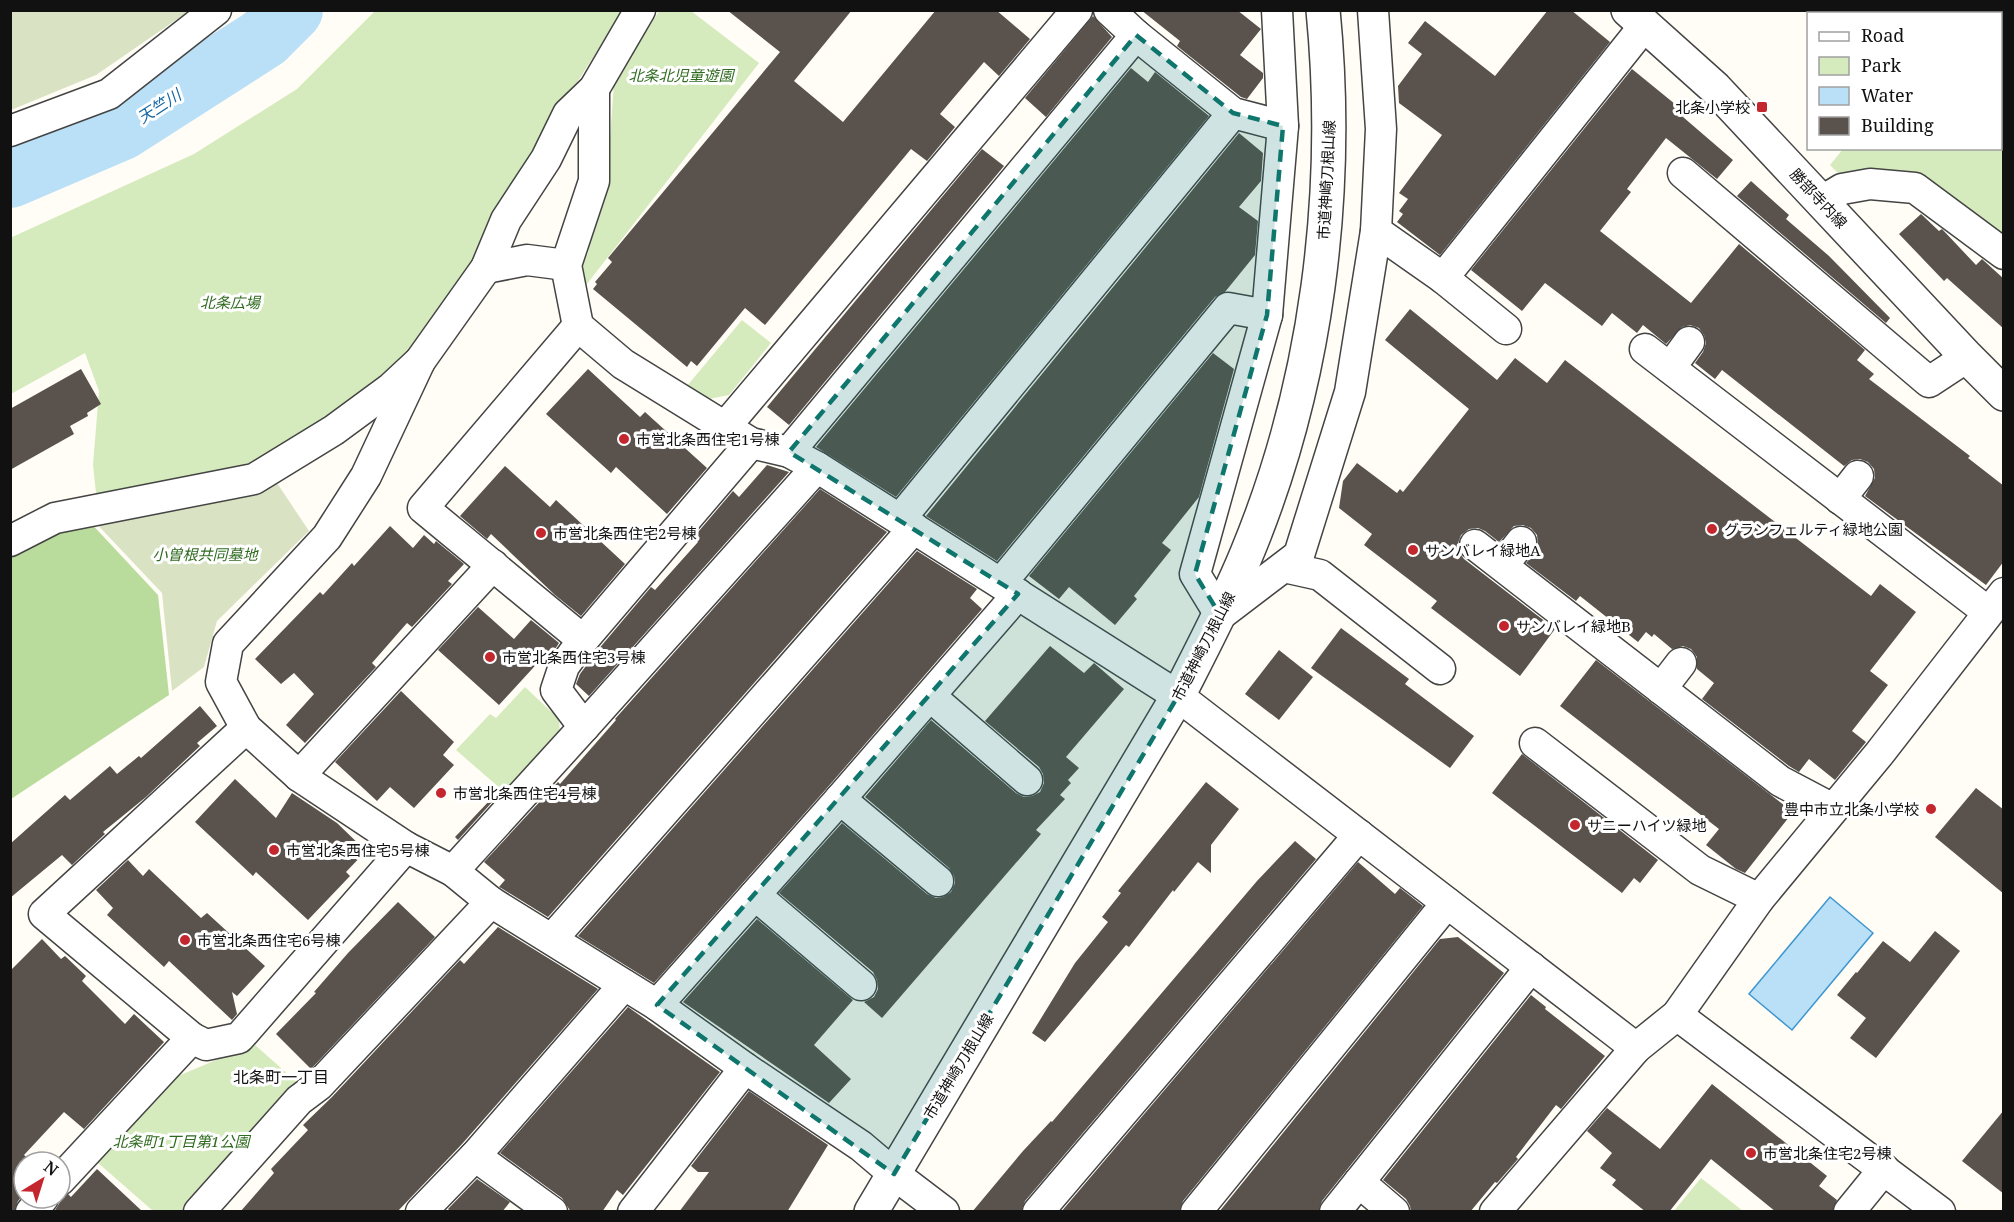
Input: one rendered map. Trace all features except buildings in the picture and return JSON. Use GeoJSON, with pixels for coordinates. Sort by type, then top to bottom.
{"type":"FeatureCollection","features":[{"type":"Feature","properties":{"kind":"street"},"geometry":{"type":"LineString","coordinates":[[10,131],[109,94],[216,10]]}},
{"type":"Feature","properties":{"kind":"street"},"geometry":{"type":"LineString","coordinates":[[640,10],[594,89],[568,114],[546,159],[506,220],[486,268],[420,361],[366,476],[327,537],[228,644],[221,682],[246,728],[299,776],[406,847],[453,871],[491,902],[657,1005],[861,1146],[944,1212]]}},
{"type":"Feature","properties":{"kind":"street"},"geometry":{"type":"LineString","coordinates":[[725,427],[1077,10]]}},
{"type":"Feature","properties":{"kind":"street"},"geometry":{"type":"LineString","coordinates":[[1109,10],[1136,35],[1233,113],[1283,126]]}},
{"type":"Feature","properties":{"kind":"street"},"geometry":{"type":"LineString","coordinates":[[1276,10],[1283,126],[1267,315],[1195,574],[1220,615],[1299,555],[1350,392],[1377,231],[1381,129],[1373,10]]}},
{"type":"Feature","properties":{"kind":"street","name":"市道神崎刀根山線"},"geometry":{"type":"LineString","coordinates":[[871,1212],[1178,696],[1220,615],[1248,551],[1269,494],[1291,422],[1304,366],[1318,286],[1325,221],[1329,131],[1323,10]]}},
{"type":"Feature","properties":{"kind":"street"},"geometry":{"type":"LineString","coordinates":[[1443,278],[1637,18]]}},
{"type":"Feature","properties":{"kind":"street","name":"勝部寺内線"},"geometry":{"type":"LineString","coordinates":[[1637,18],[1714,87],[2004,394]]}},
{"type":"Feature","properties":{"kind":"street"},"geometry":{"type":"LineString","coordinates":[[789,452],[1136,35]]}},
{"type":"Feature","properties":{"kind":"street"},"geometry":{"type":"LineString","coordinates":[[594,89],[594,182],[566,265],[578,326],[623,364],[725,427],[751,443],[789,452],[817,467],[1178,696],[1636,1048]]}},
{"type":"Feature","properties":{"kind":"street"},"geometry":{"type":"LineString","coordinates":[[552,939],[907,524],[1233,113]]}},
{"type":"Feature","properties":{"kind":"street"},"geometry":{"type":"LineString","coordinates":[[1683,172],[1929,382],[1949,371],[1967,357]]}},
{"type":"Feature","properties":{"kind":"street"},"geometry":{"type":"LineString","coordinates":[[1822,201],[1842,189],[1870,184],[1915,188],[2004,254]]}},
{"type":"Feature","properties":{"kind":"street"},"geometry":{"type":"LineString","coordinates":[[1377,231],[1443,278],[1506,329]]}},
{"type":"Feature","properties":{"kind":"street"},"geometry":{"type":"LineString","coordinates":[[486,268],[527,260],[566,265]]}},
{"type":"Feature","properties":{"kind":"street"},"geometry":{"type":"LineString","coordinates":[[657,1005],[930,696],[1009,589],[1228,308],[1267,315]]}},
{"type":"Feature","properties":{"kind":"street"},"geometry":{"type":"LineString","coordinates":[[578,326],[423,508],[583,640]]}},
{"type":"Feature","properties":{"kind":"street"},"geometry":{"type":"LineString","coordinates":[[1670,368],[1689,342]]}},
{"type":"Feature","properties":{"kind":"street"},"geometry":{"type":"LineString","coordinates":[[1495,1212],[1636,1048],[1677,1015],[1759,899],[1886,744],[1996,603],[1840,499],[1645,349]]}},
{"type":"Feature","properties":{"kind":"street"},"geometry":{"type":"LineString","coordinates":[[10,541],[55,518],[254,478],[334,430],[391,388],[420,361]]}},
{"type":"Feature","properties":{"kind":"street"},"geometry":{"type":"LineString","coordinates":[[584,727],[556,690],[564,666],[583,640],[751,443]]}},
{"type":"Feature","properties":{"kind":"street"},"geometry":{"type":"LineString","coordinates":[[453,871],[817,467]]}},
{"type":"Feature","properties":{"kind":"street"},"geometry":{"type":"LineString","coordinates":[[1840,499],[1858,476]]}},
{"type":"Feature","properties":{"kind":"street"},"geometry":{"type":"LineString","coordinates":[[1503,565],[1521,542]]}},
{"type":"Feature","properties":{"kind":"street"},"geometry":{"type":"LineString","coordinates":[[1475,545],[1780,781],[1833,809]]}},
{"type":"Feature","properties":{"kind":"street"},"geometry":{"type":"LineString","coordinates":[[299,776],[493,565]]}},
{"type":"Feature","properties":{"kind":"street"},"geometry":{"type":"LineString","coordinates":[[1284,567],[1320,576],[1440,669]]}},
{"type":"Feature","properties":{"kind":"street"},"geometry":{"type":"LineString","coordinates":[[1661,689],[1680,663]]}},
{"type":"Feature","properties":{"kind":"street"},"geometry":{"type":"LineString","coordinates":[[930,696],[1027,780]]}},
{"type":"Feature","properties":{"kind":"street"},"geometry":{"type":"LineString","coordinates":[[246,728],[44,914],[192,1038],[206,1046],[239,1038],[406,847]]}},
{"type":"Feature","properties":{"kind":"street"},"geometry":{"type":"LineString","coordinates":[[1535,743],[1700,870],[1759,899]]}},
{"type":"Feature","properties":{"kind":"street"},"geometry":{"type":"LineString","coordinates":[[840,799],[938,881]]}},
{"type":"Feature","properties":{"kind":"street"},"geometry":{"type":"LineString","coordinates":[[1038,1212],[1359,835]]}},
{"type":"Feature","properties":{"kind":"street"},"geometry":{"type":"LineString","coordinates":[[756,895],[861,985]]}},
{"type":"Feature","properties":{"kind":"street"},"geometry":{"type":"LineString","coordinates":[[199,1212],[299,1100],[320,1085],[491,902]]}},
{"type":"Feature","properties":{"kind":"street"},"geometry":{"type":"LineString","coordinates":[[1196,1212],[1448,903]]}},
{"type":"Feature","properties":{"kind":"street"},"geometry":{"type":"LineString","coordinates":[[1335,1212],[1531,967]]}},
{"type":"Feature","properties":{"kind":"street"},"geometry":{"type":"LineString","coordinates":[[421,1212],[475,1156],[624,986]]}},
{"type":"Feature","properties":{"kind":"street"},"geometry":{"type":"LineString","coordinates":[[1677,1015],[1940,1212]]}},
{"type":"Feature","properties":{"kind":"street"},"geometry":{"type":"LineString","coordinates":[[72,1167],[192,1038]]}},
{"type":"Feature","properties":{"kind":"street"},"geometry":{"type":"LineString","coordinates":[[633,1212],[745,1068]]}},
{"type":"Feature","properties":{"kind":"street"},"geometry":{"type":"LineString","coordinates":[[475,1156],[552,1212]]}},
{"type":"Feature","properties":{"kind":"street"},"geometry":{"type":"LineString","coordinates":[[1849,1212],[1884,1169]]}},
{"type":"Feature","properties":{"kind":"street"},"geometry":{"type":"LineString","coordinates":[[1359,1182],[1394,1212]]}},
{"type":"Feature","properties":{"kind":"highlighted area"},"geometry":{"type":"Polygon","coordinates":[[[1136,35],[1233,113],[1283,126],[1267,315],[1195,574],[1220,615],[1178,696],[894,1174],[657,1005],[1018,594],[789,452],[1136,35]]]}},
{"type":"Feature","properties":{"kind":"green space"},"geometry":{"type":"Polygon","coordinates":[[[11,10],[189,11],[96,75],[11,110],[11,10]]]}},
{"type":"Feature","properties":{"kind":"green space","name":"北条広場"},"geometry":{"type":"Polygon","coordinates":[[[375,11],[623,11],[496,208],[471,273],[385,382],[249,466],[97,502],[93,465],[99,391],[85,353],[11,394],[10,238],[194,154],[297,89],[375,11]]]}},
{"type":"Feature","properties":{"kind":"green space","name":"北条北児童遊園"},"geometry":{"type":"Polygon","coordinates":[[[659,11],[691,11],[759,63],[583,289],[577,277],[588,253],[609,153],[614,83],[659,11]]]}},
{"type":"Feature","properties":{"kind":"green space"},"geometry":{"type":"Polygon","coordinates":[[[2002,98],[2004,99],[2003,243],[1919,181],[1842,177],[1830,165],[1842,150],[2002,150],[2002,98]]]}},
{"type":"Feature","properties":{"kind":"green space"},"geometry":{"type":"Polygon","coordinates":[[[742,320],[771,343],[729,395],[709,399],[687,386],[742,320]]]}},
{"type":"Feature","properties":{"kind":"green space","name":"小曽根共同墓地"},"geometry":{"type":"Polygon","coordinates":[[[277,483],[309,531],[217,621],[204,667],[172,691],[162,593],[92,519],[277,483]]]}},
{"type":"Feature","properties":{"kind":"green space"},"geometry":{"type":"Polygon","coordinates":[[[87,519],[158,595],[169,695],[11,799],[11,551],[87,519]]]}},
{"type":"Feature","properties":{"kind":"green space"},"geometry":{"type":"Polygon","coordinates":[[[525,687],[559,719],[560,738],[509,796],[456,750],[490,714],[496,718],[525,687]]]}},
{"type":"Feature","properties":{"kind":"green space","name":"北条町1丁目第1公園"},"geometry":{"type":"Polygon","coordinates":[[[254,1044],[299,1084],[184,1211],[153,1211],[97,1162],[171,1079],[254,1044]]]}},
{"type":"Feature","properties":{"kind":"green space"},"geometry":{"type":"Polygon","coordinates":[[[1701,1178],[1743,1211],[1674,1211],[1701,1178]]]}},
{"type":"Feature","properties":{"kind":"water"},"geometry":{"type":"Polygon","coordinates":[[[1830,897],[1873,933],[1792,1030],[1749,994],[1830,897]]]}},
{"type":"Feature","properties":{"kind":"waterway","name":"天竺川"},"geometry":{"type":"LineString","coordinates":[[10,177],[122,129],[264,38],[292,10]]}},
{"type":"Feature","properties":{"kind":"place","name":"北条小学校"},"geometry":{"type":"Point","coordinates":[1762,107]}},
{"type":"Feature","properties":{"kind":"place","name":"市営北条西住宅1号棟"},"geometry":{"type":"Point","coordinates":[624,439]}},
{"type":"Feature","properties":{"kind":"place","name":"グランフェルティ緑地公園"},"geometry":{"type":"Point","coordinates":[1712,529]}},
{"type":"Feature","properties":{"kind":"place","name":"市営北条西住宅2号棟"},"geometry":{"type":"Point","coordinates":[541,533]}},
{"type":"Feature","properties":{"kind":"place","name":"サンバレイ緑地A"},"geometry":{"type":"Point","coordinates":[1413,550]}},
{"type":"Feature","properties":{"kind":"place","name":"サンバレイ緑地B"},"geometry":{"type":"Point","coordinates":[1504,626]}},
{"type":"Feature","properties":{"kind":"place","name":"市営北条西住宅3号棟"},"geometry":{"type":"Point","coordinates":[490,657]}},
{"type":"Feature","properties":{"kind":"place","name":"市営北条西住宅4号棟"},"geometry":{"type":"Point","coordinates":[441,793]}},
{"type":"Feature","properties":{"kind":"place","name":"豊中市立北条小学校"},"geometry":{"type":"Point","coordinates":[1931,809]}},
{"type":"Feature","properties":{"kind":"place","name":"サニーハイツ緑地"},"geometry":{"type":"Point","coordinates":[1575,825]}},
{"type":"Feature","properties":{"kind":"place","name":"市営北条西住宅5号棟"},"geometry":{"type":"Point","coordinates":[274,850]}},
{"type":"Feature","properties":{"kind":"place","name":"市営北条西住宅6号棟"},"geometry":{"type":"Point","coordinates":[185,940]}},
{"type":"Feature","properties":{"kind":"place","name":"市営北条住宅2号棟"},"geometry":{"type":"Point","coordinates":[1751,1153]}},
{"type":"Feature","properties":{"kind":"district","name":"北条町一丁目"},"geometry":{"type":"Point","coordinates":[281,1077]}}]}
